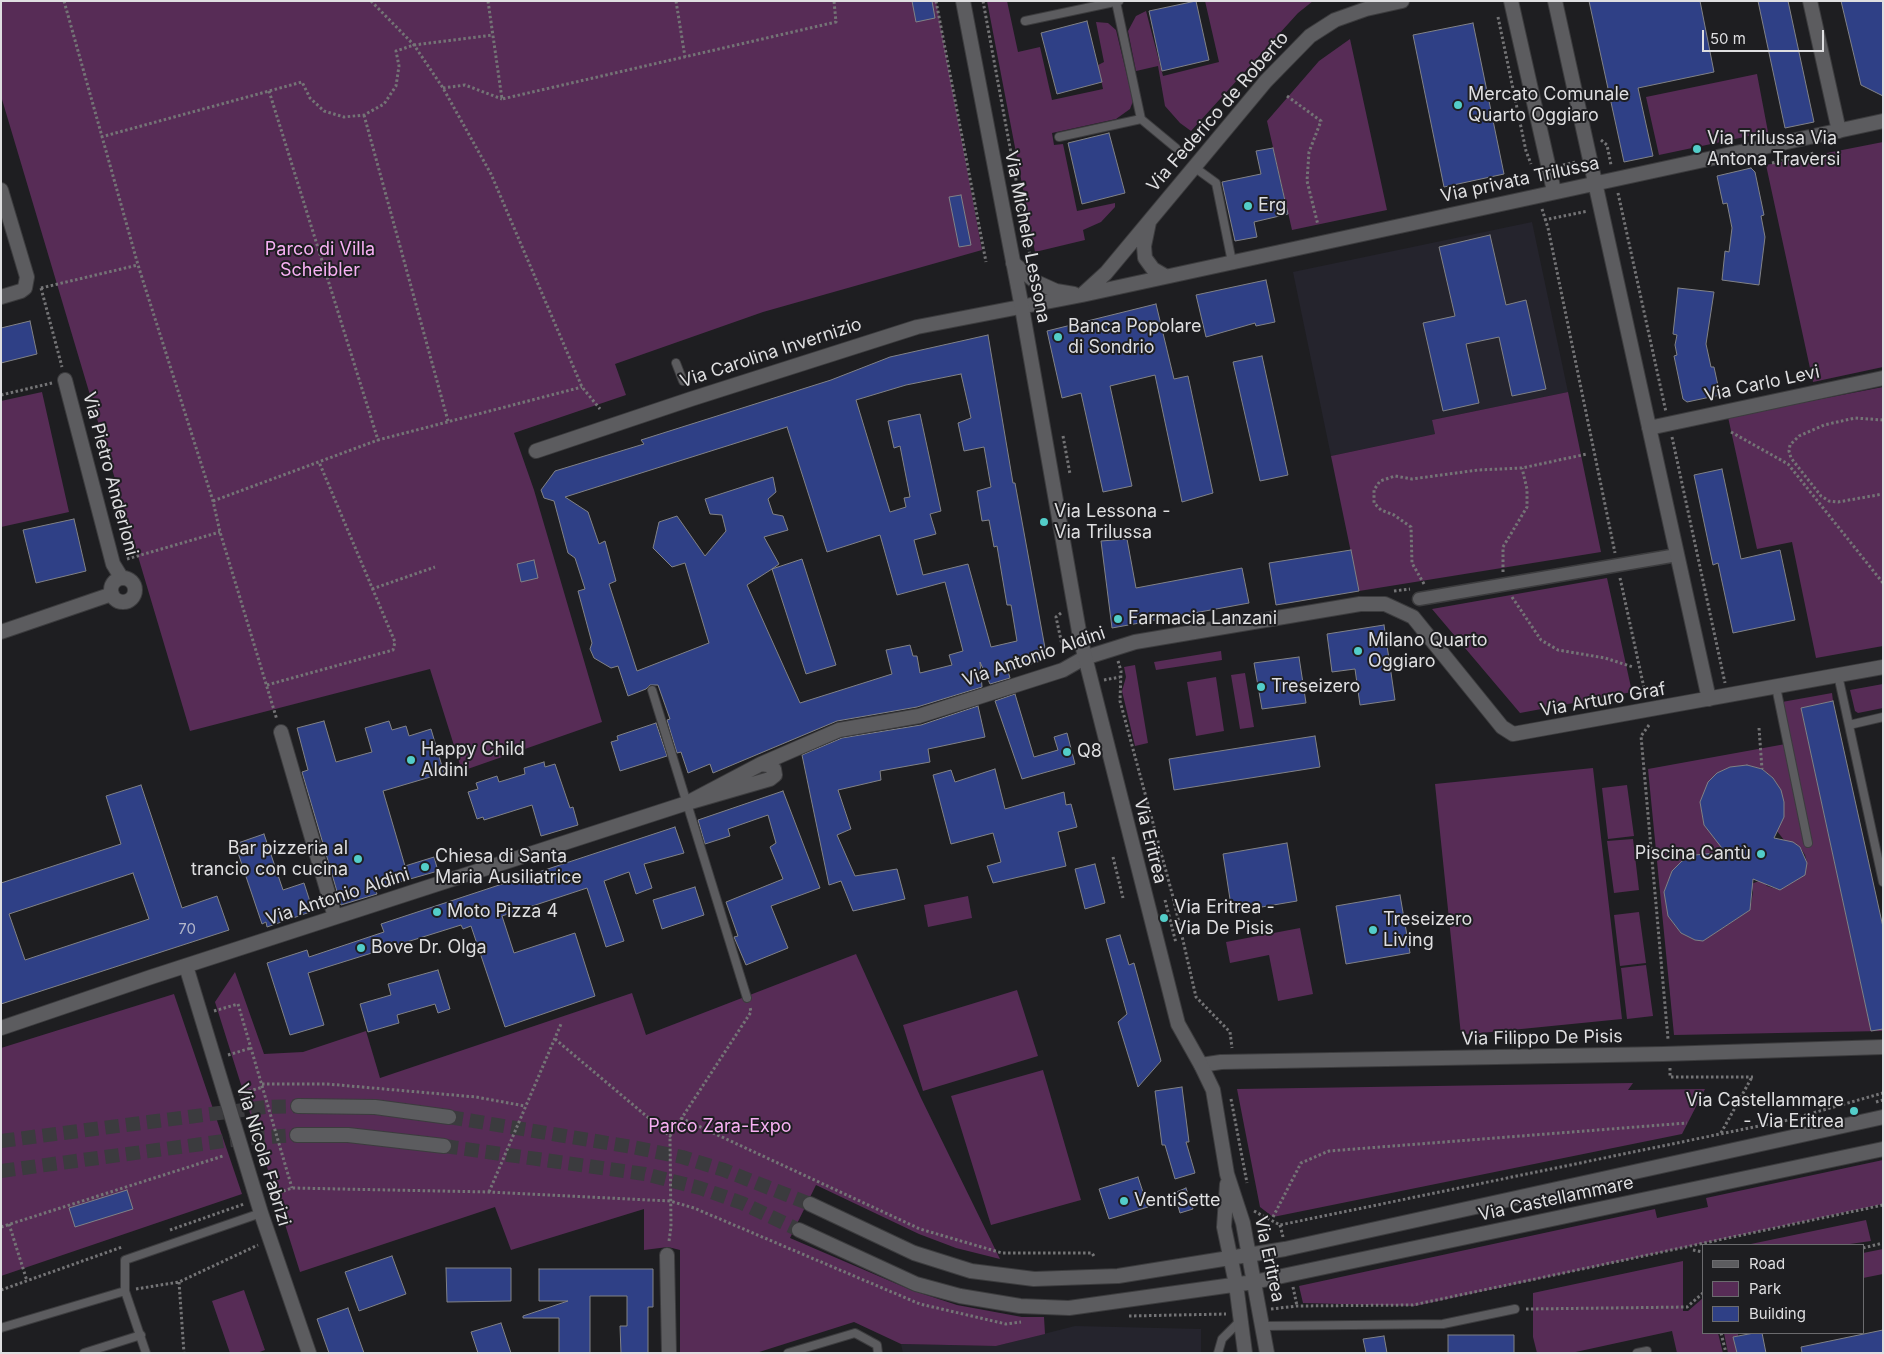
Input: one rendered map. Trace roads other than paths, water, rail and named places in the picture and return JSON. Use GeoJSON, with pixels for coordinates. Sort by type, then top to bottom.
{"type":"FeatureCollection","features":[{"type":"Feature","properties":{"kind":"street","name":"Via Michele Lessona"},"geometry":{"type":"LineString","coordinates":[[963,1],[1022,308],[1084,658]]}},
{"type":"Feature","properties":{"kind":"street","name":"Via Federico de Roberto"},"geometry":{"type":"LineString","coordinates":[[1082,295],[1106,273],[1266,81],[1310,36],[1335,20],[1366,9],[1402,1]]}},
{"type":"Feature","properties":{"kind":"street"},"geometry":{"type":"LineString","coordinates":[[1512,1],[1554,191]]}},
{"type":"Feature","properties":{"kind":"street"},"geometry":{"type":"LineString","coordinates":[[1555,1],[1709,699]]}},
{"type":"Feature","properties":{"kind":"street"},"geometry":{"type":"LineString","coordinates":[[1810,1],[1839,131]]}},
{"type":"Feature","properties":{"kind":"street","name":"Via privata Trilussa"},"geometry":{"type":"LineString","coordinates":[[1165,276],[1883,121]]}},
{"type":"Feature","properties":{"kind":"street"},"geometry":{"type":"LineString","coordinates":[[1,190],[27,277],[25,288],[1,297]]}},
{"type":"Feature","properties":{"kind":"street","name":"Via Federico de Roberto"},"geometry":{"type":"LineString","coordinates":[[1149,220],[1144,246],[1145,258],[1153,269],[1165,276]]}},
{"type":"Feature","properties":{"kind":"street"},"geometry":{"type":"LineString","coordinates":[[1013,264],[1036,282],[1056,291],[1082,295]]}},
{"type":"Feature","properties":{"kind":"street"},"geometry":{"type":"LineString","coordinates":[[1022,308],[1165,276]]}},
{"type":"Feature","properties":{"kind":"street","name":"Via Carolina Invernizio"},"geometry":{"type":"LineString","coordinates":[[536,451],[890,335],[982,313],[1022,308]]}},
{"type":"Feature","properties":{"kind":"street","name":"Via Carlo Levi"},"geometry":{"type":"LineString","coordinates":[[1649,428],[1883,378]]}},
{"type":"Feature","properties":{"kind":"street","name":"Via Pietro Anderloni"},"geometry":{"type":"LineString","coordinates":[[65,380],[113,564],[121,577]]}},
{"type":"Feature","properties":{"kind":"street"},"geometry":{"type":"LineString","coordinates":[[1419,599],[1677,555]]}},
{"type":"Feature","properties":{"kind":"street"},"geometry":{"type":"LineString","coordinates":[[121,577],[129,578],[135,584],[135,596],[125,602],[117,600],[112,594],[114,582],[121,577]]}},
{"type":"Feature","properties":{"kind":"street"},"geometry":{"type":"LineString","coordinates":[[1,632],[112,594]]}},
{"type":"Feature","properties":{"kind":"street","name":"Via Antonio Aldini"},"geometry":{"type":"LineString","coordinates":[[1,1028],[687,803],[761,764],[839,730],[919,716],[1063,670],[1084,658],[1135,642],[1360,604],[1385,604]]}},
{"type":"Feature","properties":{"kind":"street","name":"Via Arturo Graf"},"geometry":{"type":"LineString","coordinates":[[1385,604],[1413,617],[1502,727],[1513,734],[1883,667]]}},
{"type":"Feature","properties":{"kind":"street","name":"Via Eritrea"},"geometry":{"type":"LineString","coordinates":[[1084,658],[1178,1024],[1201,1065],[1212,1090],[1227,1174],[1243,1224],[1250,1255],[1264,1326],[1267,1353]]}},
{"type":"Feature","properties":{"kind":"street"},"geometry":{"type":"LineString","coordinates":[[281,732],[335,917]]}},
{"type":"Feature","properties":{"kind":"street","name":"Via Nicola Fabrizi"},"geometry":{"type":"LineString","coordinates":[[186,966],[261,1213],[309,1353]]}},
{"type":"Feature","properties":{"kind":"street","name":"Via Filippo De Pisis"},"geometry":{"type":"LineString","coordinates":[[1201,1065],[1221,1062],[1663,1054],[1883,1047]]}},
{"type":"Feature","properties":{"kind":"street"},"geometry":{"type":"LineString","coordinates":[[298,1106],[375,1107],[449,1117]]}},
{"type":"Feature","properties":{"kind":"street","name":"Via Castellammare"},"geometry":{"type":"LineString","coordinates":[[810,1204],[914,1253],[971,1271],[1025,1278],[1070,1279],[1118,1276],[1250,1255],[1883,1117]]}},
{"type":"Feature","properties":{"kind":"street"},"geometry":{"type":"LineString","coordinates":[[297,1135],[348,1135],[444,1146]]}},
{"type":"Feature","properties":{"kind":"street","name":"Via Castellammare"},"geometry":{"type":"LineString","coordinates":[[799,1230],[916,1284],[960,1296],[1020,1306],[1079,1307],[1254,1282],[1883,1148]]}},
{"type":"Feature","properties":{"kind":"street","name":"Via Eritrea"},"geometry":{"type":"LineString","coordinates":[[1227,1174],[1224,1227],[1236,1284],[1235,1317],[1245,1353]]}},
{"type":"Feature","properties":{"kind":"street"},"geometry":{"type":"LineString","coordinates":[[667,1254],[669,1353]]}},
{"type":"Feature","properties":{"kind":"lane"},"geometry":{"type":"LineString","coordinates":[[1025,21],[1118,2],[1141,119],[1176,148]]}},
{"type":"Feature","properties":{"kind":"lane"},"geometry":{"type":"LineString","coordinates":[[1059,137],[1141,119]]}},
{"type":"Feature","properties":{"kind":"lane"},"geometry":{"type":"LineString","coordinates":[[1194,167],[1216,183],[1232,262]]}},
{"type":"Feature","properties":{"kind":"lane"},"geometry":{"type":"LineString","coordinates":[[676,363],[683,380]]}},
{"type":"Feature","properties":{"kind":"lane"},"geometry":{"type":"LineString","coordinates":[[1838,675],[1879,845],[1883,882]]}},
{"type":"Feature","properties":{"kind":"lane"},"geometry":{"type":"LineString","coordinates":[[1776,687],[1808,843]]}},
{"type":"Feature","properties":{"kind":"lane"},"geometry":{"type":"LineString","coordinates":[[652,690],[747,998]]}},
{"type":"Feature","properties":{"kind":"lane"},"geometry":{"type":"LineString","coordinates":[[1849,725],[1883,717]]}},
{"type":"Feature","properties":{"kind":"lane"},"geometry":{"type":"LineString","coordinates":[[146,1353],[125,1291],[125,1260],[261,1213]]}},
{"type":"Feature","properties":{"kind":"lane"},"geometry":{"type":"LineString","coordinates":[[1,1328],[125,1291]]}},
{"type":"Feature","properties":{"kind":"lane"},"geometry":{"type":"LineString","coordinates":[[1264,1326],[1444,1324],[1515,1309]]}},
{"type":"Feature","properties":{"kind":"lane"},"geometry":{"type":"LineString","coordinates":[[1218,1353],[1222,1339],[1235,1317]]}},
{"type":"Feature","properties":{"kind":"lane"},"geometry":{"type":"LineString","coordinates":[[788,1353],[855,1333],[877,1345],[878,1353]]}},
{"type":"Feature","properties":{"kind":"lane"},"geometry":{"type":"LineString","coordinates":[[84,1353],[141,1334]]}},
{"type":"Feature","properties":{"kind":"lane"},"geometry":{"type":"LineString","coordinates":[[1637,1353],[1647,1351]]}},
{"type":"Feature","properties":{"kind":"tunnel"},"geometry":{"type":"LineString","coordinates":[[1,1141],[266,1107],[298,1106]]}},
{"type":"Feature","properties":{"kind":"tunnel"},"geometry":{"type":"LineString","coordinates":[[449,1117],[682,1157],[724,1170],[810,1204]]}},
{"type":"Feature","properties":{"kind":"tunnel"},"geometry":{"type":"LineString","coordinates":[[1,1171],[239,1139],[297,1135]]}},
{"type":"Feature","properties":{"kind":"tunnel"},"geometry":{"type":"LineString","coordinates":[[444,1146],[645,1174],[700,1188],[742,1203],[799,1230]]}},
{"type":"Feature","properties":{"kind":"place","name":"Mercato Comunale Quarto Oggiaro"},"geometry":{"type":"Point","coordinates":[1458,105]}},
{"type":"Feature","properties":{"kind":"place","name":"Via Trilussa Via Antona Traversi"},"geometry":{"type":"Point","coordinates":[1697,149]}},
{"type":"Feature","properties":{"kind":"place","name":"Erg"},"geometry":{"type":"Point","coordinates":[1248,206]}},
{"type":"Feature","properties":{"kind":"place","name":"Banca Popolare di Sondrio"},"geometry":{"type":"Point","coordinates":[1058,337]}},
{"type":"Feature","properties":{"kind":"place","name":"Via Lessona - Via Trilussa"},"geometry":{"type":"Point","coordinates":[1044,522]}},
{"type":"Feature","properties":{"kind":"place","name":"Farmacia Lanzani"},"geometry":{"type":"Point","coordinates":[1118,619]}},
{"type":"Feature","properties":{"kind":"place","name":"Milano Quarto Oggiaro"},"geometry":{"type":"Point","coordinates":[1358,651]}},
{"type":"Feature","properties":{"kind":"place","name":"Treseizero"},"geometry":{"type":"Point","coordinates":[1261,687]}},
{"type":"Feature","properties":{"kind":"place","name":"Q8"},"geometry":{"type":"Point","coordinates":[1067,752]}},
{"type":"Feature","properties":{"kind":"place","name":"Happy Child Aldini"},"geometry":{"type":"Point","coordinates":[411,760]}},
{"type":"Feature","properties":{"kind":"place","name":"Piscina Cantù"},"geometry":{"type":"Point","coordinates":[1761,854]}},
{"type":"Feature","properties":{"kind":"place","name":"Bar pizzeria al trancio con cucina"},"geometry":{"type":"Point","coordinates":[358,859]}},
{"type":"Feature","properties":{"kind":"place","name":"Chiesa di Santa Maria Ausiliatrice"},"geometry":{"type":"Point","coordinates":[425,867]}},
{"type":"Feature","properties":{"kind":"place","name":"Moto Pizza 4"},"geometry":{"type":"Point","coordinates":[437,912]}},
{"type":"Feature","properties":{"kind":"place","name":"Via Eritrea - Via De Pisis"},"geometry":{"type":"Point","coordinates":[1164,918]}},
{"type":"Feature","properties":{"kind":"place","name":"Treseizero Living"},"geometry":{"type":"Point","coordinates":[1373,930]}},
{"type":"Feature","properties":{"kind":"place","name":"Bove Dr. Olga"},"geometry":{"type":"Point","coordinates":[361,948]}},
{"type":"Feature","properties":{"kind":"place","name":"Via Castellammare - Via Eritrea"},"geometry":{"type":"Point","coordinates":[1854,1111]}},
{"type":"Feature","properties":{"kind":"place","name":"VentiSette"},"geometry":{"type":"Point","coordinates":[1124,1201]}},
{"type":"Feature","properties":{"kind":"park label","name":"Parco di Villa Scheibler"},"geometry":{"type":"Point","coordinates":[320,260]}},
{"type":"Feature","properties":{"kind":"park label","name":"Parco Zara-Expo"},"geometry":{"type":"Point","coordinates":[720,1127]}}]}
